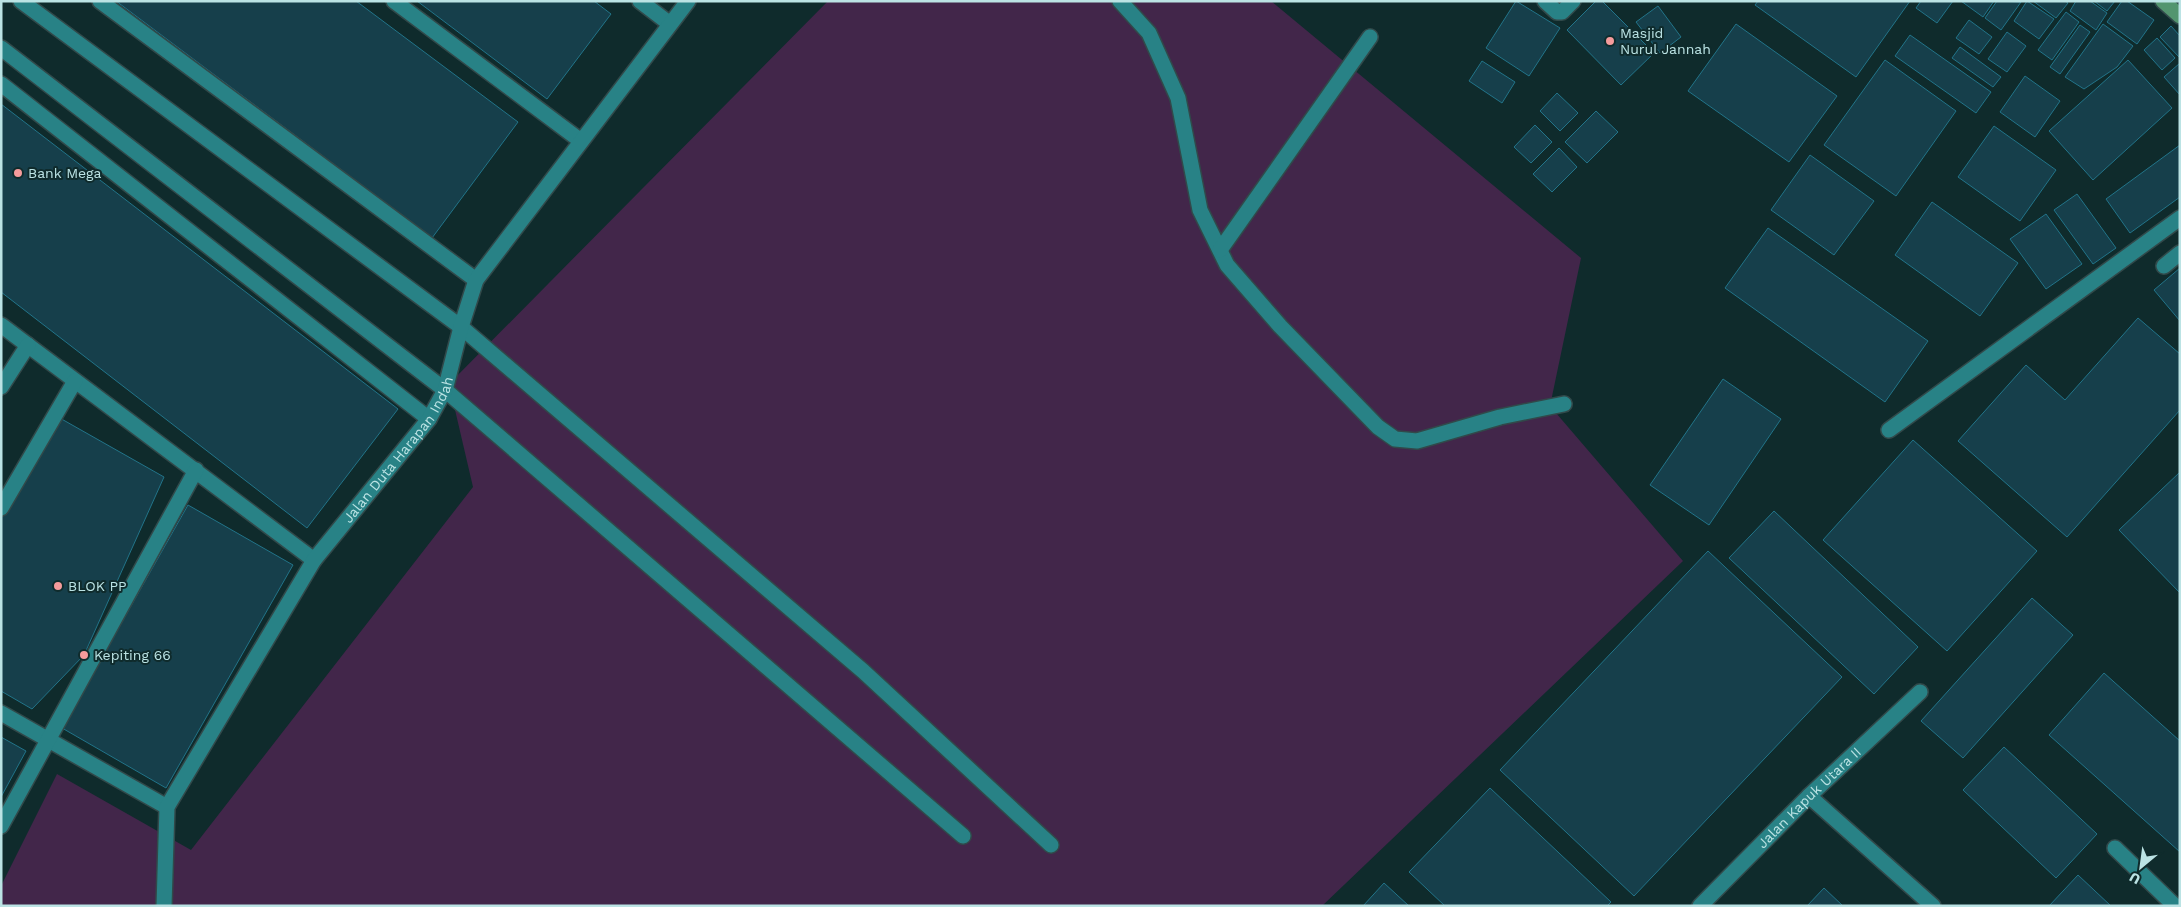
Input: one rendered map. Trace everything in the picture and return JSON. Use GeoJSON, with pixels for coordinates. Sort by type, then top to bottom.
{"type":"FeatureCollection","features":[{"type":"Feature","properties":{"kind":"main road"},"geometry":{"type":"LineString","coordinates":[[2163,1],[2180,16]]}},
{"type":"Feature","properties":{"kind":"street"},"geometry":{"type":"LineString","coordinates":[[21,1],[461,327],[863,671],[1051,845]]}},
{"type":"Feature","properties":{"kind":"street"},"geometry":{"type":"LineString","coordinates":[[100,1],[476,280]]}},
{"type":"Feature","properties":{"kind":"street"},"geometry":{"type":"LineString","coordinates":[[394,1],[581,141]]}},
{"type":"Feature","properties":{"kind":"street"},"geometry":{"type":"LineString","coordinates":[[640,1],[670,24]]}},
{"type":"Feature","properties":{"kind":"street","name":"Jalan Duta Harapan Indah"},"geometry":{"type":"LineString","coordinates":[[167,807],[314,560],[429,419],[445,390],[461,327],[476,280],[688,1]]}},
{"type":"Feature","properties":{"kind":"street"},"geometry":{"type":"LineString","coordinates":[[1120,1],[1149,33],[1178,98],[1200,210],[1227,265],[1280,326],[1378,427],[1396,439],[1416,441],[1500,417],[1564,404]]}},
{"type":"Feature","properties":{"kind":"street"},"geometry":{"type":"LineString","coordinates":[[1544,1],[1557,12],[1562,12],[1573,1]]}},
{"type":"Feature","properties":{"kind":"street"},"geometry":{"type":"LineString","coordinates":[[1220,250],[1370,37]]}},
{"type":"Feature","properties":{"kind":"street"},"geometry":{"type":"LineString","coordinates":[[1,48],[445,390],[963,836]]}},
{"type":"Feature","properties":{"kind":"street"},"geometry":{"type":"LineString","coordinates":[[1,84],[429,419]]}},
{"type":"Feature","properties":{"kind":"street"},"geometry":{"type":"LineString","coordinates":[[1889,430],[2180,218]]}},
{"type":"Feature","properties":{"kind":"street"},"geometry":{"type":"LineString","coordinates":[[2164,266],[2180,253]]}},
{"type":"Feature","properties":{"kind":"street"},"geometry":{"type":"LineString","coordinates":[[1,326],[314,560]]}},
{"type":"Feature","properties":{"kind":"street"},"geometry":{"type":"LineString","coordinates":[[1,387],[28,346]]}},
{"type":"Feature","properties":{"kind":"street"},"geometry":{"type":"LineString","coordinates":[[1,508],[75,381]]}},
{"type":"Feature","properties":{"kind":"street"},"geometry":{"type":"LineString","coordinates":[[1,826],[196,470]]}},
{"type":"Feature","properties":{"kind":"street","name":"Jalan Kapuk Utara II"},"geometry":{"type":"LineString","coordinates":[[1700,906],[1809,796],[1920,692]]}},
{"type":"Feature","properties":{"kind":"street"},"geometry":{"type":"LineString","coordinates":[[1,713],[167,807],[164,906]]}},
{"type":"Feature","properties":{"kind":"street"},"geometry":{"type":"LineString","coordinates":[[1809,796],[1933,906]]}},
{"type":"Feature","properties":{"kind":"street"},"geometry":{"type":"LineString","coordinates":[[2115,848],[2175,906]]}},
{"type":"Feature","properties":{"kind":"shaded area"},"geometry":{"type":"Polygon","coordinates":[[[828,1],[1271,1],[1581,258],[1550,406],[1683,561],[1322,906],[1,906],[1,886],[57,774],[191,850],[473,487],[449,384],[828,1]]]}},
{"type":"Feature","properties":{"kind":"building"},"geometry":{"type":"Polygon","coordinates":[[[116,1],[356,1],[518,122],[432,238],[116,1]]]}},
{"type":"Feature","properties":{"kind":"building"},"geometry":{"type":"Polygon","coordinates":[[[417,1],[594,1],[611,14],[547,99],[417,1]]]}},
{"type":"Feature","properties":{"kind":"building"},"geometry":{"type":"Polygon","coordinates":[[[1516,1],[1560,28],[1529,76],[1486,48],[1516,1]]]}},
{"type":"Feature","properties":{"kind":"building","name":"Masjid Nurul Jannah"},"geometry":{"type":"Polygon","coordinates":[[[1596,1],[1602,1],[1654,53],[1621,85],[1567,30],[1596,1]]]}},
{"type":"Feature","properties":{"kind":"building"},"geometry":{"type":"Polygon","coordinates":[[[1758,1],[1910,1],[1856,77],[1755,5],[1758,1]]]}},
{"type":"Feature","properties":{"kind":"building"},"geometry":{"type":"Polygon","coordinates":[[[1921,1],[1953,1],[1937,23],[1916,8],[1921,1]]]}},
{"type":"Feature","properties":{"kind":"building"},"geometry":{"type":"Polygon","coordinates":[[[1961,1],[1994,1],[1983,17],[1961,1]]]}},
{"type":"Feature","properties":{"kind":"building"},"geometry":{"type":"Polygon","coordinates":[[[1997,1],[2021,2],[2001,30],[1985,18],[1997,1]]]}},
{"type":"Feature","properties":{"kind":"building"},"geometry":{"type":"Polygon","coordinates":[[[2027,1],[2054,19],[2039,39],[2014,21],[2027,1]]]}},
{"type":"Feature","properties":{"kind":"building"},"geometry":{"type":"Polygon","coordinates":[[[2033,1],[2065,1],[2068,3],[2056,18],[2033,1]]]}},
{"type":"Feature","properties":{"kind":"building"},"geometry":{"type":"Polygon","coordinates":[[[2076,1],[2090,1],[2107,13],[2096,30],[2070,11],[2076,1]]]}},
{"type":"Feature","properties":{"kind":"building"},"geometry":{"type":"Polygon","coordinates":[[[2094,1],[2115,1],[2107,11],[2094,1]]]}},
{"type":"Feature","properties":{"kind":"building"},"geometry":{"type":"Polygon","coordinates":[[[2122,1],[2127,1],[2154,20],[2137,44],[2107,22],[2122,1]]]}},
{"type":"Feature","properties":{"kind":"building"},"geometry":{"type":"Polygon","coordinates":[[[1658,6],[1681,37],[1660,53],[1636,22],[1658,6]]]}},
{"type":"Feature","properties":{"kind":"building"},"geometry":{"type":"Polygon","coordinates":[[[2066,12],[2079,22],[2052,60],[2038,50],[2066,12]]]}},
{"type":"Feature","properties":{"kind":"building"},"geometry":{"type":"Polygon","coordinates":[[[1969,20],[1992,37],[1979,54],[1956,38],[1969,20]]]}},
{"type":"Feature","properties":{"kind":"building"},"geometry":{"type":"Polygon","coordinates":[[[1736,24],[1837,96],[1789,162],[1688,91],[1736,24]]]}},
{"type":"Feature","properties":{"kind":"building"},"geometry":{"type":"Polygon","coordinates":[[[2103,24],[2133,46],[2117,67],[2084,89],[2065,77],[2103,24]]]}},
{"type":"Feature","properties":{"kind":"building"},"geometry":{"type":"Polygon","coordinates":[[[2080,25],[2090,32],[2060,74],[2050,67],[2080,25]]]}},
{"type":"Feature","properties":{"kind":"building"},"geometry":{"type":"Polygon","coordinates":[[[2171,26],[2180,36],[2180,58],[2160,37],[2171,26]]]}},
{"type":"Feature","properties":{"kind":"building"},"geometry":{"type":"Polygon","coordinates":[[[2007,32],[2026,46],[2007,72],[1988,59],[2007,32]]]}},
{"type":"Feature","properties":{"kind":"building"},"geometry":{"type":"Polygon","coordinates":[[[1910,35],[1991,92],[1976,113],[1895,56],[1910,35]]]}},
{"type":"Feature","properties":{"kind":"building"},"geometry":{"type":"Polygon","coordinates":[[[2157,38],[2175,58],[2162,70],[2144,50],[2157,38]]]}},
{"type":"Feature","properties":{"kind":"building"},"geometry":{"type":"Polygon","coordinates":[[[1960,47],[2001,77],[1993,87],[1952,58],[1960,47]]]}},
{"type":"Feature","properties":{"kind":"building"},"geometry":{"type":"Polygon","coordinates":[[[1885,60],[1956,111],[1896,196],[1824,145],[1885,60]]]}},
{"type":"Feature","properties":{"kind":"building"},"geometry":{"type":"Polygon","coordinates":[[[2128,60],[2172,108],[2093,180],[2049,131],[2128,60]]]}},
{"type":"Feature","properties":{"kind":"building"},"geometry":{"type":"Polygon","coordinates":[[[1482,61],[1515,82],[1502,103],[1469,81],[1482,61]]]}},
{"type":"Feature","properties":{"kind":"building"},"geometry":{"type":"Polygon","coordinates":[[[2180,63],[2180,95],[2164,77],[2180,63]]]}},
{"type":"Feature","properties":{"kind":"building"},"geometry":{"type":"Polygon","coordinates":[[[2025,76],[2060,101],[2035,137],[2000,112],[2025,76]]]}},
{"type":"Feature","properties":{"kind":"building"},"geometry":{"type":"Polygon","coordinates":[[[1557,93],[1578,113],[1560,131],[1540,111],[1557,93]]]}},
{"type":"Feature","properties":{"kind":"building"},"geometry":{"type":"Polygon","coordinates":[[[1,104],[398,409],[307,528],[1,292],[1,104]]]}},
{"type":"Feature","properties":{"kind":"building"},"geometry":{"type":"Polygon","coordinates":[[[1596,111],[1618,132],[1587,163],[1565,142],[1596,111]]]}},
{"type":"Feature","properties":{"kind":"building"},"geometry":{"type":"Polygon","coordinates":[[[1535,125],[1552,142],[1531,163],[1514,147],[1535,125]]]}},
{"type":"Feature","properties":{"kind":"building"},"geometry":{"type":"Polygon","coordinates":[[[1994,126],[2056,170],[2020,221],[1958,177],[1994,126]]]}},
{"type":"Feature","properties":{"kind":"building"},"geometry":{"type":"Polygon","coordinates":[[[2180,145],[2180,197],[2130,233],[2106,199],[2180,145]]]}},
{"type":"Feature","properties":{"kind":"building"},"geometry":{"type":"Polygon","coordinates":[[[1559,148],[1577,167],[1552,192],[1533,174],[1559,148]]]}},
{"type":"Feature","properties":{"kind":"building"},"geometry":{"type":"Polygon","coordinates":[[[1810,155],[1874,201],[1834,255],[1771,210],[1810,155]]]}},
{"type":"Feature","properties":{"kind":"building"},"geometry":{"type":"Polygon","coordinates":[[[2077,194],[2116,248],[2093,264],[2054,210],[2077,194]]]}},
{"type":"Feature","properties":{"kind":"building"},"geometry":{"type":"Polygon","coordinates":[[[1932,202],[2018,263],[1980,316],[1895,255],[1932,202]]]}},
{"type":"Feature","properties":{"kind":"building"},"geometry":{"type":"Polygon","coordinates":[[[2046,214],[2082,264],[2046,289],[2010,239],[2046,214]]]}},
{"type":"Feature","properties":{"kind":"building"},"geometry":{"type":"Polygon","coordinates":[[[1768,228],[1928,341],[1885,402],[1725,288],[1768,228]]]}},
{"type":"Feature","properties":{"kind":"building"},"geometry":{"type":"Polygon","coordinates":[[[2180,268],[2180,321],[2154,290],[2180,268]]]}},
{"type":"Feature","properties":{"kind":"building"},"geometry":{"type":"Polygon","coordinates":[[[2138,318],[2180,354],[2180,410],[2067,537],[1958,441],[2026,365],[2065,400],[2138,318]]]}},
{"type":"Feature","properties":{"kind":"building"},"geometry":{"type":"Polygon","coordinates":[[[1723,379],[1781,419],[1709,525],[1650,485],[1723,379]]]}},
{"type":"Feature","properties":{"kind":"building","name":"BLOK PP"},"geometry":{"type":"Polygon","coordinates":[[[58,417],[164,477],[84,655],[32,709],[1,691],[1,517],[58,417]]]}},
{"type":"Feature","properties":{"kind":"building"},"geometry":{"type":"Polygon","coordinates":[[[1913,440],[2037,551],[1947,651],[1823,540],[1913,440]]]}},
{"type":"Feature","properties":{"kind":"building"},"geometry":{"type":"Polygon","coordinates":[[[2180,472],[2180,593],[2119,530],[2180,472]]]}},
{"type":"Feature","properties":{"kind":"building"},"geometry":{"type":"Polygon","coordinates":[[[188,505],[293,565],[166,788],[62,728],[188,505]]]}},
{"type":"Feature","properties":{"kind":"building"},"geometry":{"type":"Polygon","coordinates":[[[1774,511],[1918,647],[1874,694],[1729,558],[1774,511]]]}},
{"type":"Feature","properties":{"kind":"building"},"geometry":{"type":"Polygon","coordinates":[[[1708,551],[1842,677],[1634,896],[1500,770],[1708,551]]]}},
{"type":"Feature","properties":{"kind":"building"},"geometry":{"type":"Polygon","coordinates":[[[2032,598],[2073,635],[1963,758],[1921,721],[2032,598]]]}},
{"type":"Feature","properties":{"kind":"building"},"geometry":{"type":"Polygon","coordinates":[[[2104,673],[2180,741],[2180,852],[2049,735],[2104,673]]]}},
{"type":"Feature","properties":{"kind":"building"},"geometry":{"type":"Polygon","coordinates":[[[1,737],[26,751],[1,797],[1,737]]]}},
{"type":"Feature","properties":{"kind":"building"},"geometry":{"type":"Polygon","coordinates":[[[2004,747],[2097,834],[2056,878],[1963,790],[2004,747]]]}},
{"type":"Feature","properties":{"kind":"building"},"geometry":{"type":"Polygon","coordinates":[[[1490,788],[1611,902],[1607,906],[1445,906],[1409,872],[1490,788]]]}},
{"type":"Feature","properties":{"kind":"building"},"geometry":{"type":"Polygon","coordinates":[[[2078,875],[2111,906],[2049,906],[2078,875]]]}},
{"type":"Feature","properties":{"kind":"building"},"geometry":{"type":"Polygon","coordinates":[[[1384,883],[1409,906],[1363,906],[1384,883]]]}},
{"type":"Feature","properties":{"kind":"building"},"geometry":{"type":"Polygon","coordinates":[[[1824,888],[1843,906],[1807,906],[1824,888]]]}},
{"type":"Feature","properties":{"kind":"place","name":"Masjid Nurul Jannah"},"geometry":{"type":"Point","coordinates":[1610,41]}},
{"type":"Feature","properties":{"kind":"place","name":"Bank Mega"},"geometry":{"type":"Point","coordinates":[18,173]}},
{"type":"Feature","properties":{"kind":"place","name":"BLOK PP"},"geometry":{"type":"Point","coordinates":[58,586]}},
{"type":"Feature","properties":{"kind":"place","name":"Kepiting 66"},"geometry":{"type":"Point","coordinates":[84,655]}}]}
